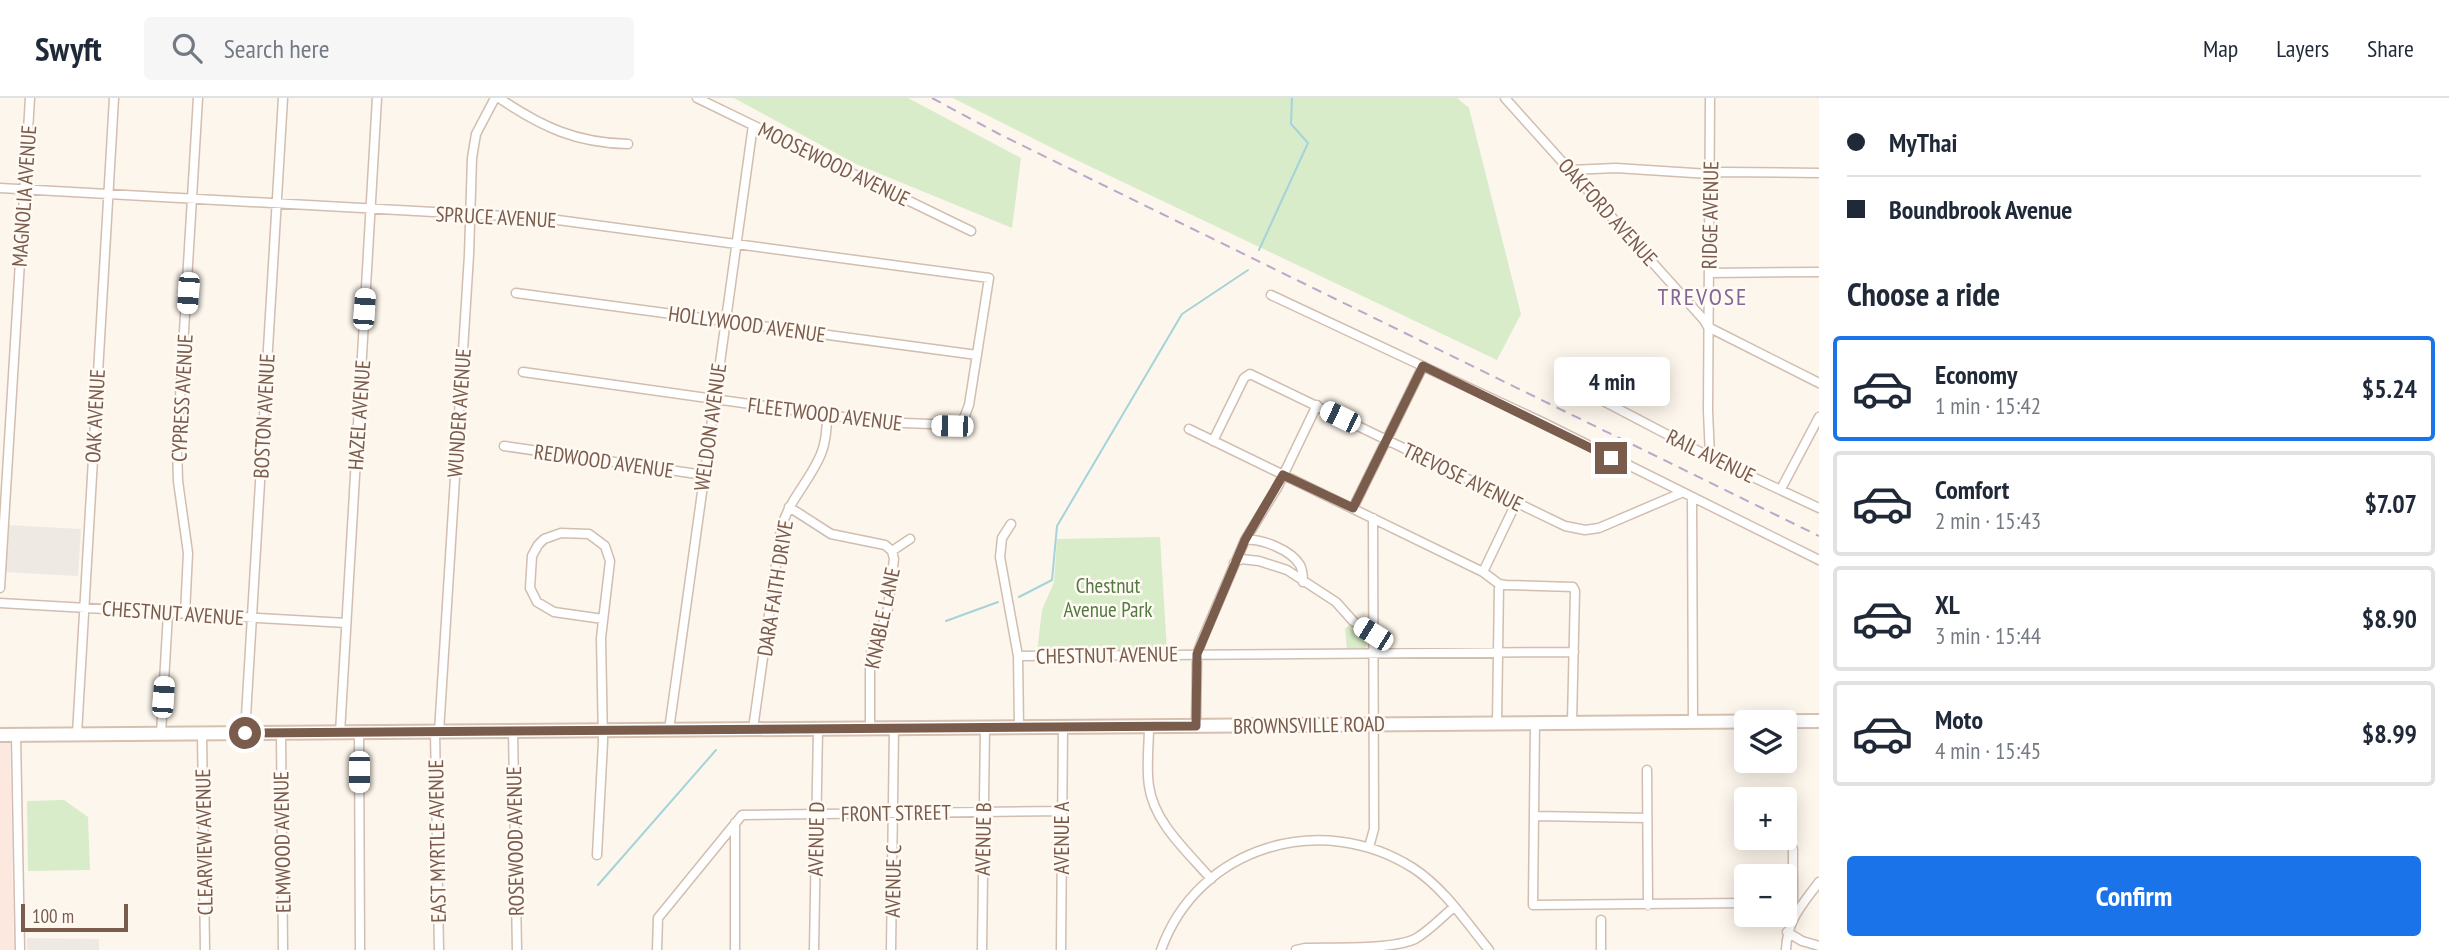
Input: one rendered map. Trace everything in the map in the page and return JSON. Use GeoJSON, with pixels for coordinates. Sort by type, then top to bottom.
{"type":"FeatureCollection","features":[{"type":"Feature","properties":{"kind":"street","name":"MAGNOLIA AVENUE"},"geometry":{"type":"LineString","coordinates":[[0,588],[30,98]]}},
{"type":"Feature","properties":{"kind":"street","name":"OAK AVENUE"},"geometry":{"type":"LineString","coordinates":[[77,734],[114,98]]}},
{"type":"Feature","properties":{"kind":"street","name":"CYPRESS AVENUE"},"geometry":{"type":"LineString","coordinates":[[185,614],[188,552],[177,457],[198,98]]}},
{"type":"Feature","properties":{"kind":"street","name":"BOSTON AVENUE"},"geometry":{"type":"LineString","coordinates":[[245,733],[283,98]]}},
{"type":"Feature","properties":{"kind":"street","name":"HAZEL AVENUE"},"geometry":{"type":"LineString","coordinates":[[340,733],[377,98]]}},
{"type":"Feature","properties":{"kind":"street"},"geometry":{"type":"LineString","coordinates":[[497,98],[570,137],[598,143],[628,144]]}},
{"type":"Feature","properties":{"kind":"street","name":"WUNDER AVENUE"},"geometry":{"type":"LineString","coordinates":[[437,732],[474,143],[497,98]]}},
{"type":"Feature","properties":{"kind":"street","name":"MOOSEWOOD AVENUE"},"geometry":{"type":"LineString","coordinates":[[696,98],[971,231]]}},
{"type":"Feature","properties":{"kind":"street","name":"OAKFORD AVENUE"},"geometry":{"type":"LineString","coordinates":[[1505,98],[1708,327]]}},
{"type":"Feature","properties":{"kind":"street","name":"RIDGE AVENUE"},"geometry":{"type":"LineString","coordinates":[[1710,98],[1710,457]]}},
{"type":"Feature","properties":{"kind":"street","name":"WELDON AVENUE"},"geometry":{"type":"LineString","coordinates":[[669,730],[753,125]]}},
{"type":"Feature","properties":{"kind":"street"},"geometry":{"type":"LineString","coordinates":[[1570,170],[1616,169],[1709,174],[1819,173]]}},
{"type":"Feature","properties":{"kind":"street","name":"SPRUCE AVENUE"},"geometry":{"type":"LineString","coordinates":[[0,188],[564,220],[989,278],[977,355]]}},
{"type":"Feature","properties":{"kind":"street"},"geometry":{"type":"LineString","coordinates":[[1709,272],[1819,272]]}},
{"type":"Feature","properties":{"kind":"street","name":"HOLLYWOOD AVENUE"},"geometry":{"type":"LineString","coordinates":[[516,292],[977,355]]}},
{"type":"Feature","properties":{"kind":"street"},"geometry":{"type":"LineString","coordinates":[[1271,295],[1423,366],[1819,560]]}},
{"type":"Feature","properties":{"kind":"street"},"geometry":{"type":"LineString","coordinates":[[1708,327],[1819,383]]}},
{"type":"Feature","properties":{"kind":"street","name":"FLEETWOOD AVENUE"},"geometry":{"type":"LineString","coordinates":[[523,372],[899,425],[952,426],[961,422],[968,405],[977,355]]}},
{"type":"Feature","properties":{"kind":"street"},"geometry":{"type":"LineString","coordinates":[[1353,508],[1423,366]]}},
{"type":"Feature","properties":{"kind":"street","name":"TREVOSE AVENUE"},"geometry":{"type":"LineString","coordinates":[[1213,441],[1244,378],[1250,374],[1565,526],[1592,530],[1681,493]]}},
{"type":"Feature","properties":{"kind":"street","name":"RAIL AVENUE"},"geometry":{"type":"LineString","coordinates":[[1605,402],[1710,457],[1819,508]]}},
{"type":"Feature","properties":{"kind":"street"},"geometry":{"type":"LineString","coordinates":[[1196,726],[1197,654],[1245,540],[1283,475],[1317,405]]}},
{"type":"Feature","properties":{"kind":"street"},"geometry":{"type":"LineString","coordinates":[[0,408],[10,409]]}},
{"type":"Feature","properties":{"kind":"street","name":"DARA FAITH DRIVE"},"geometry":{"type":"LineString","coordinates":[[753,729],[780,529],[789,507],[820,456],[826,436],[827,415]]}},
{"type":"Feature","properties":{"kind":"street"},"geometry":{"type":"LineString","coordinates":[[1781,489],[1819,417]]}},
{"type":"Feature","properties":{"kind":"street"},"geometry":{"type":"LineString","coordinates":[[1189,429],[1483,572],[1499,584],[1573,587],[1572,722]]}},
{"type":"Feature","properties":{"kind":"street","name":"REDWOOD AVENUE"},"geometry":{"type":"LineString","coordinates":[[504,446],[704,475]]}},
{"type":"Feature","properties":{"kind":"street"},"geometry":{"type":"LineString","coordinates":[[1692,499],[1693,722]]}},
{"type":"Feature","properties":{"kind":"street"},"geometry":{"type":"LineString","coordinates":[[1483,572],[1516,503]]}},
{"type":"Feature","properties":{"kind":"street"},"geometry":{"type":"LineString","coordinates":[[789,507],[831,534],[885,545],[892,551],[910,539]]}},
{"type":"Feature","properties":{"kind":"street"},"geometry":{"type":"LineString","coordinates":[[1369,847],[1374,829],[1373,518]]}},
{"type":"Feature","properties":{"kind":"street"},"geometry":{"type":"LineString","coordinates":[[1011,524],[1002,538],[1000,557],[1018,656],[1019,727]]}},
{"type":"Feature","properties":{"kind":"street"},"geometry":{"type":"LineString","coordinates":[[597,855],[603,730],[601,651],[610,567],[605,546],[595,537],[583,533],[556,533],[544,539],[537,545],[532,556],[530,588],[537,602],[554,612],[603,619]]}},
{"type":"Feature","properties":{"kind":"street"},"geometry":{"type":"LineString","coordinates":[[1245,540],[1254,539],[1291,556],[1300,566],[1303,582]]}},
{"type":"Feature","properties":{"kind":"street","name":"KNABLE LANE"},"geometry":{"type":"LineString","coordinates":[[870,728],[870,657],[887,615],[894,559],[892,551]]}},
{"type":"Feature","properties":{"kind":"street"},"geometry":{"type":"LineString","coordinates":[[1234,563],[1241,559],[1269,563],[1286,570],[1336,602],[1353,621],[1373,634]]}},
{"type":"Feature","properties":{"kind":"street"},"geometry":{"type":"LineString","coordinates":[[1497,723],[1499,584]]}},
{"type":"Feature","properties":{"kind":"street","name":"CHESTNUT AVENUE"},"geometry":{"type":"LineString","coordinates":[[0,603],[346,624]]}},
{"type":"Feature","properties":{"kind":"street"},"geometry":{"type":"LineString","coordinates":[[161,734],[168,613]]}},
{"type":"Feature","properties":{"kind":"street","name":"CHESTNUT AVENUE"},"geometry":{"type":"LineString","coordinates":[[1018,656],[1574,652]]}},
{"type":"Feature","properties":{"kind":"street","name":"BROWNSVILLE ROAD"},"geometry":{"type":"LineString","coordinates":[[0,735],[1819,721]]}},
{"type":"Feature","properties":{"kind":"street"},"geometry":{"type":"LineString","coordinates":[[1535,723],[1533,905],[1734,903]]}},
{"type":"Feature","properties":{"kind":"street"},"geometry":{"type":"LineString","coordinates":[[1149,726],[1148,778],[1154,806],[1166,826],[1211,879]]}},
{"type":"Feature","properties":{"kind":"street","name":"AVENUE B"},"geometry":{"type":"LineString","coordinates":[[982,950],[985,727]]}},
{"type":"Feature","properties":{"kind":"street","name":"AVENUE A"},"geometry":{"type":"LineString","coordinates":[[1060,950],[1063,727]]}},
{"type":"Feature","properties":{"kind":"street","name":"AVENUE C"},"geometry":{"type":"LineString","coordinates":[[891,950],[894,728]]}},
{"type":"Feature","properties":{"kind":"street","name":"AVENUE D"},"geometry":{"type":"LineString","coordinates":[[814,950],[817,729]]}},
{"type":"Feature","properties":{"kind":"street","name":"ROSEWOOD AVENUE"},"geometry":{"type":"LineString","coordinates":[[513,731],[517,950]]}},
{"type":"Feature","properties":{"kind":"street"},"geometry":{"type":"LineString","coordinates":[[359,732],[360,950]]}},
{"type":"Feature","properties":{"kind":"street","name":"EAST MYRTLE AVENUE"},"geometry":{"type":"LineString","coordinates":[[437,732],[439,950]]}},
{"type":"Feature","properties":{"kind":"street","name":"CLEARVIEW AVENUE"},"geometry":{"type":"LineString","coordinates":[[202,733],[205,950]]}},
{"type":"Feature","properties":{"kind":"street","name":"ELMWOOD AVENUE"},"geometry":{"type":"LineString","coordinates":[[281,733],[283,950]]}},
{"type":"Feature","properties":{"kind":"street"},"geometry":{"type":"LineString","coordinates":[[16,735],[20,950]]}},
{"type":"Feature","properties":{"kind":"street"},"geometry":{"type":"LineString","coordinates":[[1647,770],[1648,905]]}},
{"type":"Feature","properties":{"kind":"street","name":"FRONT STREET"},"geometry":{"type":"LineString","coordinates":[[735,823],[739,817],[747,814],[1061,811]]}},
{"type":"Feature","properties":{"kind":"street"},"geometry":{"type":"LineString","coordinates":[[1534,816],[1647,818]]}},
{"type":"Feature","properties":{"kind":"street"},"geometry":{"type":"LineString","coordinates":[[657,950],[658,918],[735,823]]}},
{"type":"Feature","properties":{"kind":"street"},"geometry":{"type":"LineString","coordinates":[[735,823],[735,950]]}},
{"type":"Feature","properties":{"kind":"street"},"geometry":{"type":"LineString","coordinates":[[1161,950],[1185,905],[1211,879],[1245,856],[1285,843],[1327,839],[1369,847],[1413,868],[1435,886],[1489,950]]}},
{"type":"Feature","properties":{"kind":"street"},"geometry":{"type":"LineString","coordinates":[[1797,901],[1819,882]]}},
{"type":"Feature","properties":{"kind":"street"},"geometry":{"type":"LineString","coordinates":[[1296,950],[1386,945],[1408,941],[1419,937],[1454,907]]}},
{"type":"Feature","properties":{"kind":"street"},"geometry":{"type":"LineString","coordinates":[[1601,920],[1601,950]]}},
{"type":"Feature","properties":{"kind":"street"},"geometry":{"type":"LineString","coordinates":[[1786,950],[1788,927]]}},
{"type":"Feature","properties":{"kind":"street"},"geometry":{"type":"LineString","coordinates":[[1787,932],[1802,941],[1819,946]]}},
{"type":"Feature","properties":{"kind":"shaded area"},"geometry":{"type":"Polygon","coordinates":[[[8,525],[81,529],[78,576],[5,572],[8,525]]]}},
{"type":"Feature","properties":{"kind":"shaded area"},"geometry":{"type":"Polygon","coordinates":[[[10,742],[14,950],[0,950],[0,743],[10,742]]]}},
{"type":"Feature","properties":{"kind":"shaded area"},"geometry":{"type":"Polygon","coordinates":[[[27,938],[99,939],[99,950],[27,950],[27,938]]]}},
{"type":"Feature","properties":{"kind":"green space"},"geometry":{"type":"Polygon","coordinates":[[[734,98],[908,98],[1021,158],[1012,228],[856,164],[734,98]]]}},
{"type":"Feature","properties":{"kind":"green space"},"geometry":{"type":"Polygon","coordinates":[[[953,98],[1457,98],[1469,108],[1521,314],[1497,360],[1068,156],[953,98]]]}},
{"type":"Feature","properties":{"kind":"green space","name":"Chestnut Avenue Park"},"geometry":{"type":"Polygon","coordinates":[[[1160,537],[1167,651],[1037,652],[1042,610],[1054,582],[1057,539],[1160,537]]]}},
{"type":"Feature","properties":{"kind":"green space"},"geometry":{"type":"Polygon","coordinates":[[[1351,623],[1368,636],[1365,648],[1347,649],[1345,629],[1351,623]]]}},
{"type":"Feature","properties":{"kind":"green space"},"geometry":{"type":"Polygon","coordinates":[[[64,800],[88,817],[90,870],[28,871],[27,801],[64,800]]]}},
{"type":"Feature","properties":{"kind":"waterway"},"geometry":{"type":"LineString","coordinates":[[1259,250],[1308,143],[1291,124],[1292,98]]}},
{"type":"Feature","properties":{"kind":"waterway"},"geometry":{"type":"LineString","coordinates":[[1019,597],[1052,580],[1057,526],[1182,314],[1248,270]]}},
{"type":"Feature","properties":{"kind":"waterway"},"geometry":{"type":"LineString","coordinates":[[946,621],[998,602]]}},
{"type":"Feature","properties":{"kind":"waterway"},"geometry":{"type":"LineString","coordinates":[[598,885],[716,750]]}},
{"type":"Feature","properties":{"kind":"railway"},"geometry":{"type":"LineString","coordinates":[[932,98],[999,134],[1819,536]]}},
{"type":"Feature","properties":{"kind":"district","name":"TREVOSE"},"geometry":{"type":"Point","coordinates":[1703,296]}},
{"type":"Feature","properties":{"kind":"route"},"geometry":{"type":"LineString","coordinates":[[245,733],[1196,726],[1197,654],[1252,524],[1268,503],[1283,475],[1353,508],[1423,366],[1611,458]]}}]}
